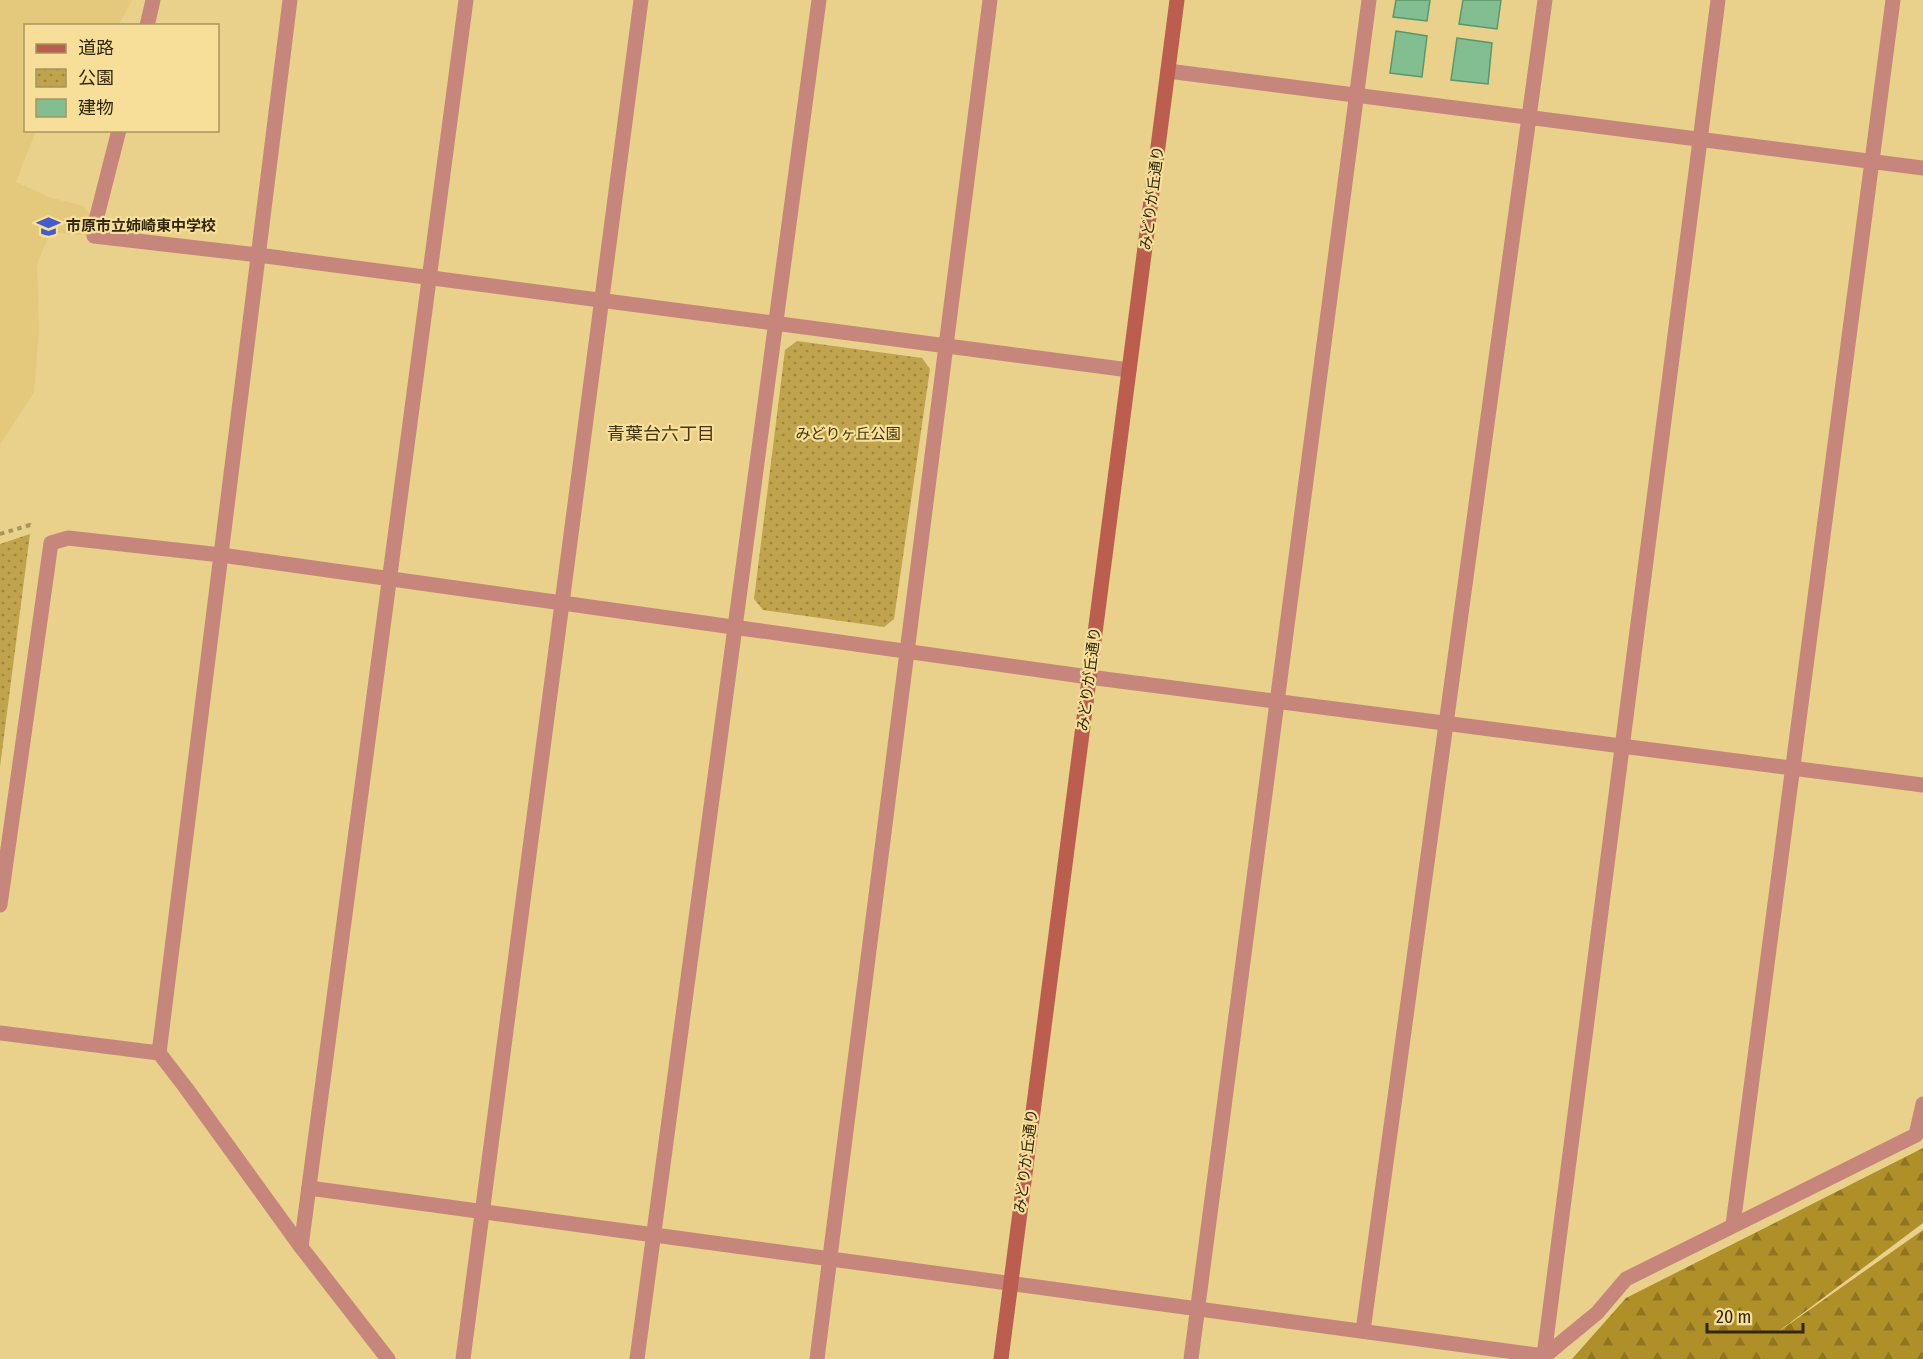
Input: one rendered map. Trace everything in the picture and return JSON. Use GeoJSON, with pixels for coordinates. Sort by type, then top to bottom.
{"type":"FeatureCollection","features":[{"type":"Feature","properties":{"kind":"street"},"geometry":{"type":"LineString","coordinates":[[147,24],[153,0]]}},
{"type":"Feature","properties":{"kind":"street"},"geometry":{"type":"LineString","coordinates":[[290,0],[159,1053],[301,1247],[388,1359]]}},
{"type":"Feature","properties":{"kind":"street"},"geometry":{"type":"LineString","coordinates":[[301,1247],[466,0]]}},
{"type":"Feature","properties":{"kind":"street"},"geometry":{"type":"LineString","coordinates":[[463,1359],[641,0]]}},
{"type":"Feature","properties":{"kind":"street"},"geometry":{"type":"LineString","coordinates":[[637,1359],[819,0]]}},
{"type":"Feature","properties":{"kind":"street"},"geometry":{"type":"LineString","coordinates":[[817,1359],[990,0]]}},
{"type":"Feature","properties":{"kind":"street","name":"みどりが丘通り"},"geometry":{"type":"LineString","coordinates":[[1001,1359],[1178,0]]}},
{"type":"Feature","properties":{"kind":"street"},"geometry":{"type":"LineString","coordinates":[[1191,1359],[1369,0]]}},
{"type":"Feature","properties":{"kind":"street"},"geometry":{"type":"LineString","coordinates":[[1363,1331],[1545,0]]}},
{"type":"Feature","properties":{"kind":"street"},"geometry":{"type":"LineString","coordinates":[[1542,1357],[1718,0]]}},
{"type":"Feature","properties":{"kind":"street"},"geometry":{"type":"LineString","coordinates":[[1733,1225],[1893,0]]}},
{"type":"Feature","properties":{"kind":"street"},"geometry":{"type":"LineString","coordinates":[[1168,71],[1923,168]]}},
{"type":"Feature","properties":{"kind":"street"},"geometry":{"type":"LineString","coordinates":[[118,132],[94,236],[258,255],[1129,370]]}},
{"type":"Feature","properties":{"kind":"street"},"geometry":{"type":"LineString","coordinates":[[0,905],[51,543],[68,538],[221,555],[1089,677],[1923,785]]}},
{"type":"Feature","properties":{"kind":"street"},"geometry":{"type":"LineString","coordinates":[[0,1033],[159,1053]]}},
{"type":"Feature","properties":{"kind":"street"},"geometry":{"type":"LineString","coordinates":[[309,1188],[1542,1357],[1597,1313],[1626,1279],[1916,1135],[1923,1104]]}},
{"type":"Feature","properties":{"kind":"path"},"geometry":{"type":"LineString","coordinates":[[0,534],[30,525],[51,543]]}},
{"type":"Feature","properties":{"kind":"shaded area","name":"市原市立姉崎東中学校"},"geometry":{"type":"Polygon","coordinates":[[[0,0],[132,0],[120,24],[24,24],[24,132],[36,132],[16,182],[49,197],[83,206],[96,220],[94,236],[51,232],[37,263],[39,329],[34,392],[0,445],[0,0]]]}},
{"type":"Feature","properties":{"kind":"green space","name":"みどりヶ丘公園"},"geometry":{"type":"Polygon","coordinates":[[[797,341],[922,358],[930,369],[894,619],[884,627],[763,610],[754,599],[785,350],[797,341]]]}},
{"type":"Feature","properties":{"kind":"green space"},"geometry":{"type":"Polygon","coordinates":[[[30,534],[0,767],[0,544],[30,534]]]}},
{"type":"Feature","properties":{"kind":"green space"},"geometry":{"type":"Polygon","coordinates":[[[1923,1148],[1923,1223],[1775,1334],[1923,1230],[1923,1359],[1572,1359],[1626,1298],[1923,1148]]]}},
{"type":"Feature","properties":{"kind":"building"},"geometry":{"type":"Polygon","coordinates":[[[1396,0],[1430,0],[1427,21],[1393,17],[1396,0]]]}},
{"type":"Feature","properties":{"kind":"building"},"geometry":{"type":"Polygon","coordinates":[[[1463,0],[1501,0],[1497,29],[1459,24],[1463,0]]]}},
{"type":"Feature","properties":{"kind":"building"},"geometry":{"type":"Polygon","coordinates":[[[1396,31],[1427,36],[1422,77],[1390,73],[1396,31]]]}},
{"type":"Feature","properties":{"kind":"building"},"geometry":{"type":"Polygon","coordinates":[[[1457,38],[1492,43],[1488,84],[1451,80],[1457,38]]]}},
{"type":"Feature","properties":{"kind":"place","name":"市原市立姉崎東中学校"},"geometry":{"type":"Point","coordinates":[48,226]}},
{"type":"Feature","properties":{"kind":"district","name":"青葉台六丁目"},"geometry":{"type":"Point","coordinates":[661,434]}}]}
